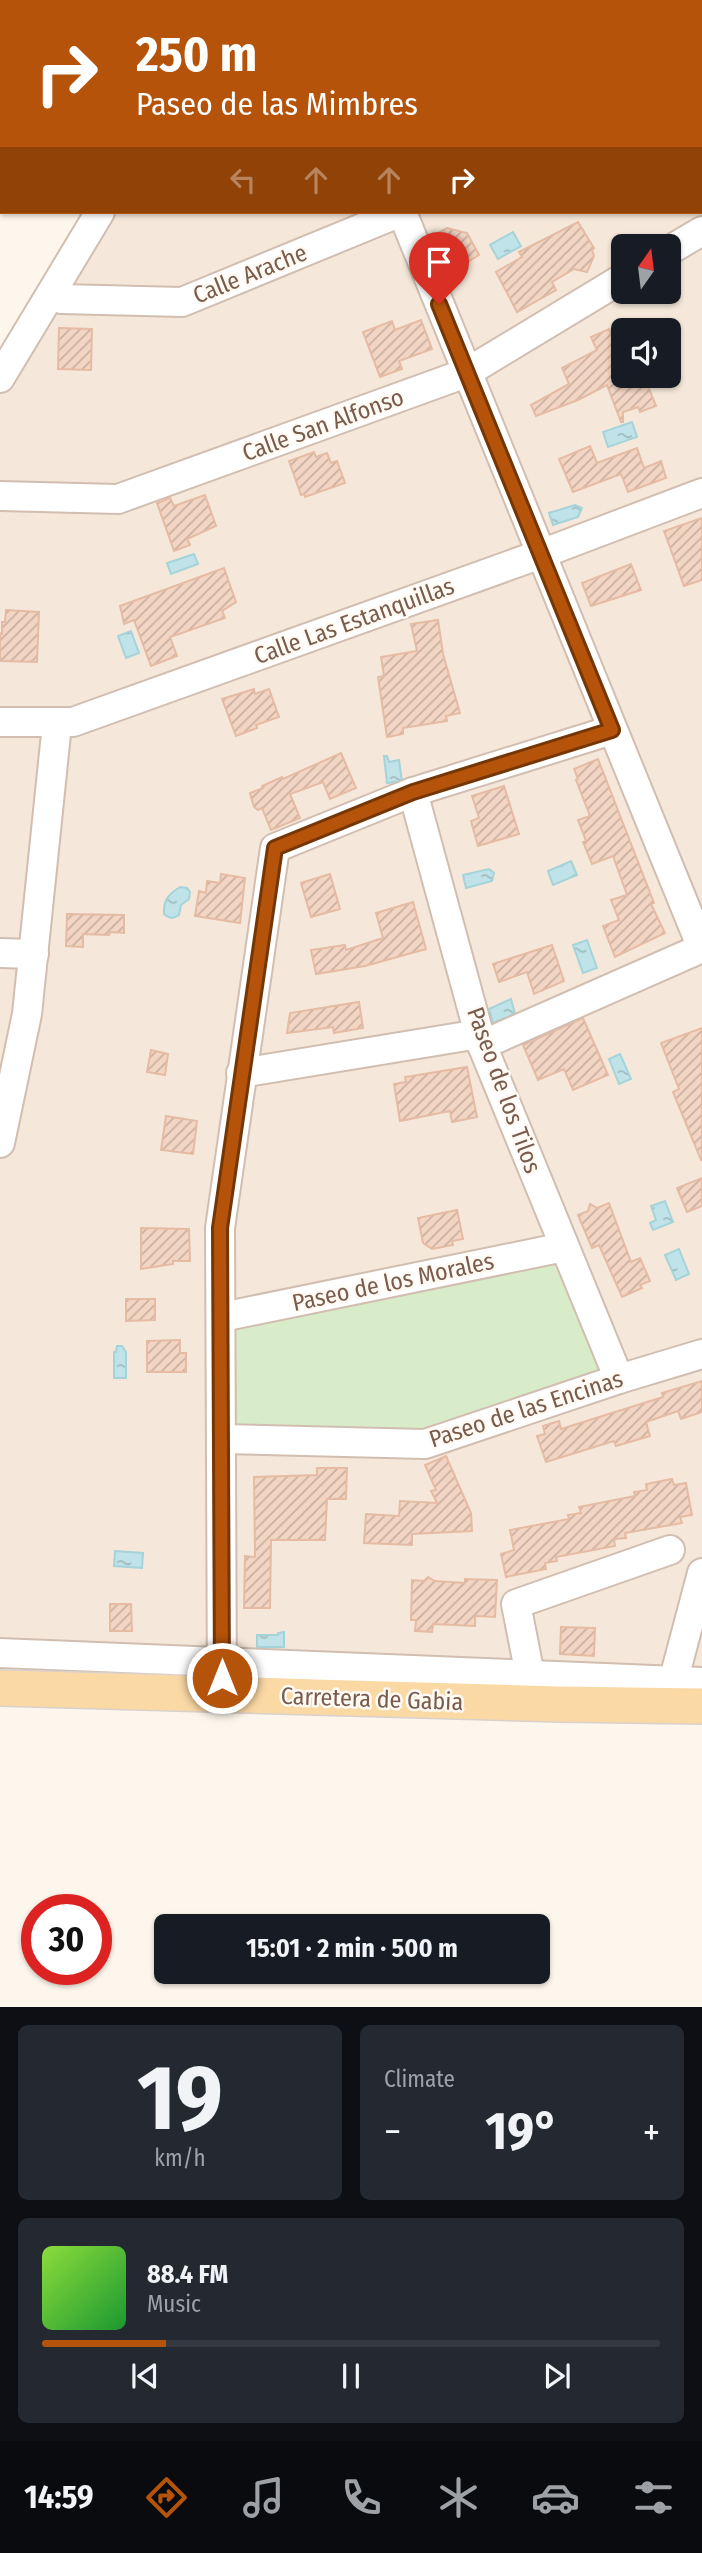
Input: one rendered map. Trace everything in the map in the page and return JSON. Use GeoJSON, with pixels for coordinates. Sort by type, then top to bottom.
{"type":"FeatureCollection","features":[{"type":"Feature","properties":{"kind":"main road","name":"Carretera de Gabia"},"geometry":{"type":"LineString","coordinates":[[0,1688],[222,1678],[682,1698]]}},
{"type":"Feature","properties":{"kind":"street"},"geometry":{"type":"LineString","coordinates":[[0,378],[99,214]]}},
{"type":"Feature","properties":{"kind":"street","name":"Calle Arache"},"geometry":{"type":"LineString","coordinates":[[52,294],[61,299],[182,302],[397,214]]}},
{"type":"Feature","properties":{"kind":"street"},"geometry":{"type":"LineString","coordinates":[[241,1073],[481,1040],[702,948],[403,214]]}},
{"type":"Feature","properties":{"kind":"street"},"geometry":{"type":"LineString","coordinates":[[681,243],[702,230]]}},
{"type":"Feature","properties":{"kind":"street","name":"Calle San Alfonso"},"geometry":{"type":"LineString","coordinates":[[0,496],[118,499],[466,373],[611,285]]}},
{"type":"Feature","properties":{"kind":"street","name":"Calle Las Estanquillas"},"geometry":{"type":"LineString","coordinates":[[0,722],[73,722],[541,554],[702,493]]}},
{"type":"Feature","properties":{"kind":"street"},"geometry":{"type":"LineString","coordinates":[[0,1143],[27,1014],[57,723]]}},
{"type":"Feature","properties":{"kind":"street"},"geometry":{"type":"LineString","coordinates":[[222,1678],[220,1228],[275,848],[413,792],[612,730]]}},
{"type":"Feature","properties":{"kind":"street","name":"Paseo de los Tilos"},"geometry":{"type":"LineString","coordinates":[[413,792],[481,1040],[619,1379]]}},
{"type":"Feature","properties":{"kind":"street"},"geometry":{"type":"LineString","coordinates":[[0,953],[34,954]]}},
{"type":"Feature","properties":{"kind":"street","name":"Paseo de los Morales"},"geometry":{"type":"LineString","coordinates":[[222,1317],[564,1247]]}},
{"type":"Feature","properties":{"kind":"street","name":"Paseo de las Encinas"},"geometry":{"type":"LineString","coordinates":[[221,1439],[425,1444],[702,1354]]}},
{"type":"Feature","properties":{"kind":"street"},"geometry":{"type":"LineString","coordinates":[[530,1675],[516,1604],[670,1550]]}},
{"type":"Feature","properties":{"kind":"street"},"geometry":{"type":"LineString","coordinates":[[682,1698],[702,1573]]}},
{"type":"Feature","properties":{"kind":"street"},"geometry":{"type":"LineString","coordinates":[[0,1653],[222,1678],[530,1675],[682,1698],[702,1682]]}},
{"type":"Feature","properties":{"kind":"shaded area"},"geometry":{"type":"Polygon","coordinates":[[[86,214],[702,214],[702,1680],[0,1668],[0,361],[86,214]]]}},
{"type":"Feature","properties":{"kind":"green space"},"geometry":{"type":"Polygon","coordinates":[[[558,1264],[602,1371],[422,1432],[235,1425],[233,1325],[558,1264]]]}},
{"type":"Feature","properties":{"kind":"water"},"geometry":{"type":"Polygon","coordinates":[[[513,232],[521,246],[498,259],[490,245],[513,232]]]}},
{"type":"Feature","properties":{"kind":"water"},"geometry":{"type":"Polygon","coordinates":[[[632,422],[637,437],[608,447],[603,432],[632,422]]]}},
{"type":"Feature","properties":{"kind":"water"},"geometry":{"type":"Polygon","coordinates":[[[575,505],[582,508],[578,517],[553,525],[549,513],[575,505]]]}},
{"type":"Feature","properties":{"kind":"water"},"geometry":{"type":"Polygon","coordinates":[[[194,554],[198,564],[171,574],[167,563],[194,554]]]}},
{"type":"Feature","properties":{"kind":"water"},"geometry":{"type":"Polygon","coordinates":[[[131,631],[139,653],[126,658],[118,636],[131,631]]]}},
{"type":"Feature","properties":{"kind":"water"},"geometry":{"type":"Polygon","coordinates":[[[384,756],[387,756],[389,762],[399,760],[402,781],[387,783],[384,756]]]}},
{"type":"Feature","properties":{"kind":"water"},"geometry":{"type":"Polygon","coordinates":[[[571,861],[577,875],[553,885],[548,871],[571,861]]]}},
{"type":"Feature","properties":{"kind":"water"},"geometry":{"type":"Polygon","coordinates":[[[489,869],[494,873],[492,881],[466,888],[463,875],[489,869]]]}},
{"type":"Feature","properties":{"kind":"water"},"geometry":{"type":"Polygon","coordinates":[[[180,887],[187,888],[190,892],[189,899],[181,905],[179,915],[170,918],[164,914],[166,901],[180,887]]]}},
{"type":"Feature","properties":{"kind":"water"},"geometry":{"type":"Polygon","coordinates":[[[587,940],[597,968],[583,973],[573,945],[587,940]]]}},
{"type":"Feature","properties":{"kind":"water"},"geometry":{"type":"Polygon","coordinates":[[[511,999],[515,1014],[493,1023],[489,1009],[511,999]]]}},
{"type":"Feature","properties":{"kind":"water"},"geometry":{"type":"Polygon","coordinates":[[[620,1054],[631,1079],[619,1084],[609,1059],[620,1054]]]}},
{"type":"Feature","properties":{"kind":"water"},"geometry":{"type":"Polygon","coordinates":[[[665,1201],[673,1222],[653,1230],[650,1223],[656,1220],[651,1206],[665,1201]]]}},
{"type":"Feature","properties":{"kind":"water"},"geometry":{"type":"Polygon","coordinates":[[[679,1249],[689,1274],[676,1280],[665,1255],[679,1249]]]}},
{"type":"Feature","properties":{"kind":"water"},"geometry":{"type":"Polygon","coordinates":[[[117,1346],[122,1346],[126,1352],[126,1378],[114,1378],[114,1352],[117,1346]]]}},
{"type":"Feature","properties":{"kind":"water"},"geometry":{"type":"Polygon","coordinates":[[[115,1551],[143,1553],[142,1568],[114,1566],[115,1551]]]}},
{"type":"Feature","properties":{"kind":"water"},"geometry":{"type":"Polygon","coordinates":[[[284,1632],[284,1647],[257,1647],[257,1635],[278,1635],[284,1632]]]}},
{"type":"Feature","properties":{"kind":"building"},"geometry":{"type":"Polygon","coordinates":[[[578,222],[594,248],[594,256],[587,272],[574,269],[552,282],[556,290],[517,312],[496,272],[522,257],[519,252],[578,222]]]}},
{"type":"Feature","properties":{"kind":"building"},"geometry":{"type":"Polygon","coordinates":[[[447,228],[467,233],[479,255],[446,275],[430,238],[447,228]]]}},
{"type":"Feature","properties":{"kind":"building"},"geometry":{"type":"Polygon","coordinates":[[[421,320],[432,349],[399,361],[402,369],[380,377],[363,332],[392,321],[395,330],[421,320]]]}},
{"type":"Feature","properties":{"kind":"building"},"geometry":{"type":"Polygon","coordinates":[[[59,328],[92,329],[91,370],[58,369],[59,328]]]}},
{"type":"Feature","properties":{"kind":"building"},"geometry":{"type":"Polygon","coordinates":[[[609,329],[611,388],[649,388],[656,406],[640,412],[638,407],[623,412],[621,422],[607,385],[578,400],[536,416],[531,405],[569,384],[562,368],[597,350],[591,337],[609,329]]]}},
{"type":"Feature","properties":{"kind":"building"},"geometry":{"type":"Polygon","coordinates":[[[590,446],[597,463],[637,448],[644,468],[661,461],[666,478],[628,492],[621,474],[573,492],[559,459],[590,446]]]}},
{"type":"Feature","properties":{"kind":"building"},"geometry":{"type":"Polygon","coordinates":[[[314,452],[316,457],[327,453],[331,463],[337,461],[345,483],[305,497],[304,494],[301,495],[289,461],[314,452]]]}},
{"type":"Feature","properties":{"kind":"building"},"geometry":{"type":"Polygon","coordinates":[[[205,495],[216,526],[187,539],[190,545],[174,551],[157,503],[170,498],[174,506],[205,495]]]}},
{"type":"Feature","properties":{"kind":"building"},"geometry":{"type":"Polygon","coordinates":[[[702,518],[702,580],[684,586],[664,531],[702,518]]]}},
{"type":"Feature","properties":{"kind":"building"},"geometry":{"type":"Polygon","coordinates":[[[631,564],[641,590],[591,606],[582,583],[631,564]]]}},
{"type":"Feature","properties":{"kind":"building"},"geometry":{"type":"Polygon","coordinates":[[[224,568],[236,602],[222,611],[225,618],[170,637],[177,656],[151,666],[134,620],[124,624],[120,606],[224,568]]]}},
{"type":"Feature","properties":{"kind":"building"},"geometry":{"type":"Polygon","coordinates":[[[6,610],[39,612],[37,662],[0,661],[0,633],[2,634],[6,610]]]}},
{"type":"Feature","properties":{"kind":"building"},"geometry":{"type":"Polygon","coordinates":[[[438,620],[443,654],[460,713],[446,716],[447,721],[403,728],[403,734],[387,737],[378,677],[384,676],[381,657],[417,651],[411,624],[438,620]]]}},
{"type":"Feature","properties":{"kind":"building"},"geometry":{"type":"Polygon","coordinates":[[[254,689],[255,694],[269,689],[279,717],[236,736],[222,699],[254,689]]]}},
{"type":"Feature","properties":{"kind":"building"},"geometry":{"type":"Polygon","coordinates":[[[341,753],[356,788],[330,799],[323,782],[290,794],[300,818],[271,830],[262,808],[258,810],[254,807],[250,793],[341,753]]]}},
{"type":"Feature","properties":{"kind":"building"},"geometry":{"type":"Polygon","coordinates":[[[598,759],[654,903],[651,904],[665,933],[615,957],[603,926],[619,920],[611,900],[627,895],[613,856],[592,864],[578,820],[590,816],[574,769],[598,759]]]}},
{"type":"Feature","properties":{"kind":"building"},"geometry":{"type":"Polygon","coordinates":[[[504,786],[519,834],[478,846],[471,821],[479,818],[472,796],[504,786]]]}},
{"type":"Feature","properties":{"kind":"building"},"geometry":{"type":"Polygon","coordinates":[[[221,874],[245,878],[240,923],[195,916],[199,891],[206,893],[207,881],[220,883],[221,874]]]}},
{"type":"Feature","properties":{"kind":"building"},"geometry":{"type":"Polygon","coordinates":[[[330,874],[340,909],[311,917],[301,883],[330,874]]]}},
{"type":"Feature","properties":{"kind":"building"},"geometry":{"type":"Polygon","coordinates":[[[413,902],[426,949],[365,966],[316,974],[311,950],[345,945],[346,950],[383,938],[376,913],[413,902]]]}},
{"type":"Feature","properties":{"kind":"building"},"geometry":{"type":"Polygon","coordinates":[[[67,914],[124,915],[124,933],[83,934],[83,947],[66,946],[67,914]]]}},
{"type":"Feature","properties":{"kind":"building"},"geometry":{"type":"Polygon","coordinates":[[[552,945],[564,981],[534,994],[527,972],[499,982],[493,964],[552,945]]]}},
{"type":"Feature","properties":{"kind":"building"},"geometry":{"type":"Polygon","coordinates":[[[359,1002],[363,1028],[334,1033],[333,1027],[287,1033],[290,1013],[359,1002]]]}},
{"type":"Feature","properties":{"kind":"building"},"geometry":{"type":"Polygon","coordinates":[[[583,1018],[608,1075],[573,1090],[564,1069],[538,1080],[523,1045],[583,1018]]]}},
{"type":"Feature","properties":{"kind":"building"},"geometry":{"type":"Polygon","coordinates":[[[702,1028],[701,1160],[673,1092],[679,1089],[661,1043],[702,1028]]]}},
{"type":"Feature","properties":{"kind":"building"},"geometry":{"type":"Polygon","coordinates":[[[151,1050],[168,1054],[165,1075],[147,1072],[151,1050]]]}},
{"type":"Feature","properties":{"kind":"building"},"geometry":{"type":"Polygon","coordinates":[[[467,1067],[477,1117],[452,1122],[450,1111],[400,1121],[394,1084],[406,1082],[405,1077],[467,1067]]]}},
{"type":"Feature","properties":{"kind":"building"},"geometry":{"type":"Polygon","coordinates":[[[166,1116],[197,1121],[193,1154],[161,1150],[166,1116]]]}},
{"type":"Feature","properties":{"kind":"building"},"geometry":{"type":"Polygon","coordinates":[[[702,1178],[702,1206],[687,1212],[677,1188],[702,1178]]]}},
{"type":"Feature","properties":{"kind":"building"},"geometry":{"type":"Polygon","coordinates":[[[609,1203],[631,1262],[640,1258],[650,1281],[640,1285],[642,1288],[622,1297],[599,1245],[592,1248],[578,1215],[588,1211],[590,1204],[597,1208],[609,1203]]]}},
{"type":"Feature","properties":{"kind":"building"},"geometry":{"type":"Polygon","coordinates":[[[457,1210],[463,1239],[452,1241],[453,1245],[432,1249],[423,1243],[418,1218],[457,1210]]]}},
{"type":"Feature","properties":{"kind":"building"},"geometry":{"type":"Polygon","coordinates":[[[141,1228],[189,1229],[190,1261],[173,1261],[173,1264],[141,1269],[141,1228]]]}},
{"type":"Feature","properties":{"kind":"building"},"geometry":{"type":"Polygon","coordinates":[[[126,1299],[155,1299],[155,1320],[126,1321],[126,1299]]]}},
{"type":"Feature","properties":{"kind":"building"},"geometry":{"type":"Polygon","coordinates":[[[180,1340],[180,1353],[186,1353],[186,1372],[147,1372],[147,1341],[180,1340]]]}},
{"type":"Feature","properties":{"kind":"building"},"geometry":{"type":"Polygon","coordinates":[[[702,1381],[702,1412],[681,1419],[678,1411],[646,1422],[650,1436],[616,1446],[614,1441],[546,1462],[537,1436],[545,1434],[543,1426],[559,1421],[561,1429],[663,1397],[662,1393],[702,1381]]]}},
{"type":"Feature","properties":{"kind":"building"},"geometry":{"type":"Polygon","coordinates":[[[446,1456],[471,1513],[472,1531],[412,1534],[412,1545],[364,1543],[366,1514],[399,1516],[400,1501],[437,1503],[431,1491],[436,1490],[425,1465],[446,1456]]]}},
{"type":"Feature","properties":{"kind":"building"},"geometry":{"type":"Polygon","coordinates":[[[317,1468],[347,1468],[346,1499],[327,1499],[325,1540],[271,1540],[270,1608],[244,1608],[245,1556],[255,1557],[254,1477],[317,1475],[317,1468]]]}},
{"type":"Feature","properties":{"kind":"building"},"geometry":{"type":"Polygon","coordinates":[[[672,1479],[674,1485],[686,1483],[692,1515],[680,1517],[682,1523],[625,1533],[626,1538],[614,1539],[615,1546],[556,1557],[557,1561],[545,1563],[546,1569],[506,1577],[501,1554],[514,1550],[510,1530],[569,1519],[568,1515],[581,1513],[579,1507],[635,1496],[634,1492],[647,1490],[646,1484],[672,1479]]]}},
{"type":"Feature","properties":{"kind":"building"},"geometry":{"type":"Polygon","coordinates":[[[428,1577],[435,1581],[465,1583],[465,1579],[497,1580],[495,1617],[475,1616],[475,1626],[433,1624],[432,1632],[415,1631],[416,1620],[411,1620],[412,1580],[424,1581],[428,1577]]]}},
{"type":"Feature","properties":{"kind":"building"},"geometry":{"type":"Polygon","coordinates":[[[110,1604],[131,1604],[132,1631],[110,1631],[110,1604]]]}},
{"type":"Feature","properties":{"kind":"building"},"geometry":{"type":"Polygon","coordinates":[[[561,1627],[595,1628],[594,1656],[560,1654],[561,1627]]]}},
{"type":"Feature","properties":{"kind":"route"},"geometry":{"type":"LineString","coordinates":[[222,1678],[220,1228],[275,848],[413,792],[612,730],[439,304]]}}]}
